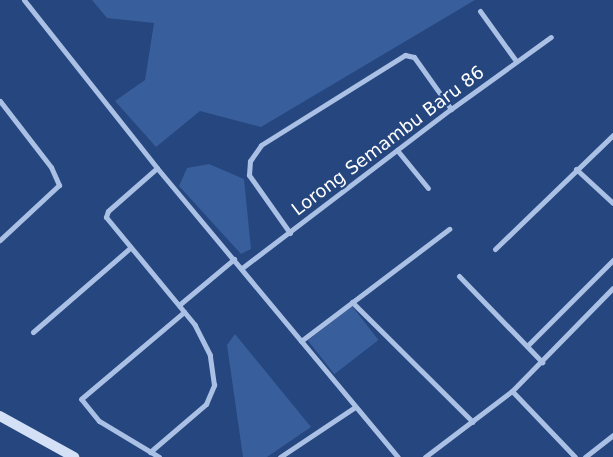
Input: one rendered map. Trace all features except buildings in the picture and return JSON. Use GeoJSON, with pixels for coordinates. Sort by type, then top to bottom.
{"type":"FeatureCollection","features":[{"type":"Feature","properties":{"kind":"main road"},"geometry":{"type":"LineString","coordinates":[[0,416],[74,457]]}},
{"type":"Feature","properties":{"kind":"street"},"geometry":{"type":"LineString","coordinates":[[24,0],[158,168],[398,457]]}},
{"type":"Feature","properties":{"kind":"street"},"geometry":{"type":"LineString","coordinates":[[480,11],[516,61]]}},
{"type":"Feature","properties":{"kind":"street","name":"Lorong Semambu Baru 86"},"geometry":{"type":"LineString","coordinates":[[242,268],[451,109],[551,37]]}},
{"type":"Feature","properties":{"kind":"street"},"geometry":{"type":"LineString","coordinates":[[290,232],[249,175],[254,153],[261,145],[403,55],[414,57],[451,109]]}},
{"type":"Feature","properties":{"kind":"street"},"geometry":{"type":"LineString","coordinates":[[0,102],[51,167],[59,185],[0,240]]}},
{"type":"Feature","properties":{"kind":"street"},"geometry":{"type":"LineString","coordinates":[[495,249],[613,135]]}},
{"type":"Feature","properties":{"kind":"street"},"geometry":{"type":"LineString","coordinates":[[397,150],[428,188]]}},
{"type":"Feature","properties":{"kind":"street"},"geometry":{"type":"LineString","coordinates":[[150,452],[206,404],[214,392],[210,355],[195,324],[130,248],[108,220],[106,214],[158,168]]}},
{"type":"Feature","properties":{"kind":"street"},"geometry":{"type":"LineString","coordinates":[[576,169],[613,203]]}},
{"type":"Feature","properties":{"kind":"street"},"geometry":{"type":"LineString","coordinates":[[301,341],[449,229]]}},
{"type":"Feature","properties":{"kind":"street"},"geometry":{"type":"LineString","coordinates":[[33,332],[130,248]]}},
{"type":"Feature","properties":{"kind":"street"},"geometry":{"type":"LineString","coordinates":[[179,305],[234,259]]}},
{"type":"Feature","properties":{"kind":"street"},"geometry":{"type":"LineString","coordinates":[[527,346],[613,260]]}},
{"type":"Feature","properties":{"kind":"street"},"geometry":{"type":"LineString","coordinates":[[459,276],[542,362]]}},
{"type":"Feature","properties":{"kind":"street"},"geometry":{"type":"LineString","coordinates":[[424,457],[512,391],[613,288]]}},
{"type":"Feature","properties":{"kind":"street"},"geometry":{"type":"LineString","coordinates":[[352,302],[473,422]]}},
{"type":"Feature","properties":{"kind":"street"},"geometry":{"type":"LineString","coordinates":[[158,457],[99,421],[81,399],[184,312]]}},
{"type":"Feature","properties":{"kind":"street"},"geometry":{"type":"LineString","coordinates":[[512,391],[575,457]]}},
{"type":"Feature","properties":{"kind":"street"},"geometry":{"type":"LineString","coordinates":[[280,457],[355,407]]}},
{"type":"Feature","properties":{"kind":"street"},"geometry":{"type":"LineString","coordinates":[[584,457],[613,435]]}},
{"type":"Feature","properties":{"kind":"shaded area"},"geometry":{"type":"Polygon","coordinates":[[[92,0],[475,0],[261,127],[200,111],[156,147],[115,101],[145,80],[154,23],[107,18],[92,0]]]}},
{"type":"Feature","properties":{"kind":"shaded area"},"geometry":{"type":"Polygon","coordinates":[[[209,164],[244,179],[251,249],[241,254],[179,186],[187,168],[209,164]]]}},
{"type":"Feature","properties":{"kind":"shaded area"},"geometry":{"type":"Polygon","coordinates":[[[352,306],[378,340],[334,374],[308,340],[352,306]]]}},
{"type":"Feature","properties":{"kind":"shaded area"},"geometry":{"type":"Polygon","coordinates":[[[235,334],[311,427],[267,457],[243,457],[227,345],[235,334]]]}}]}
